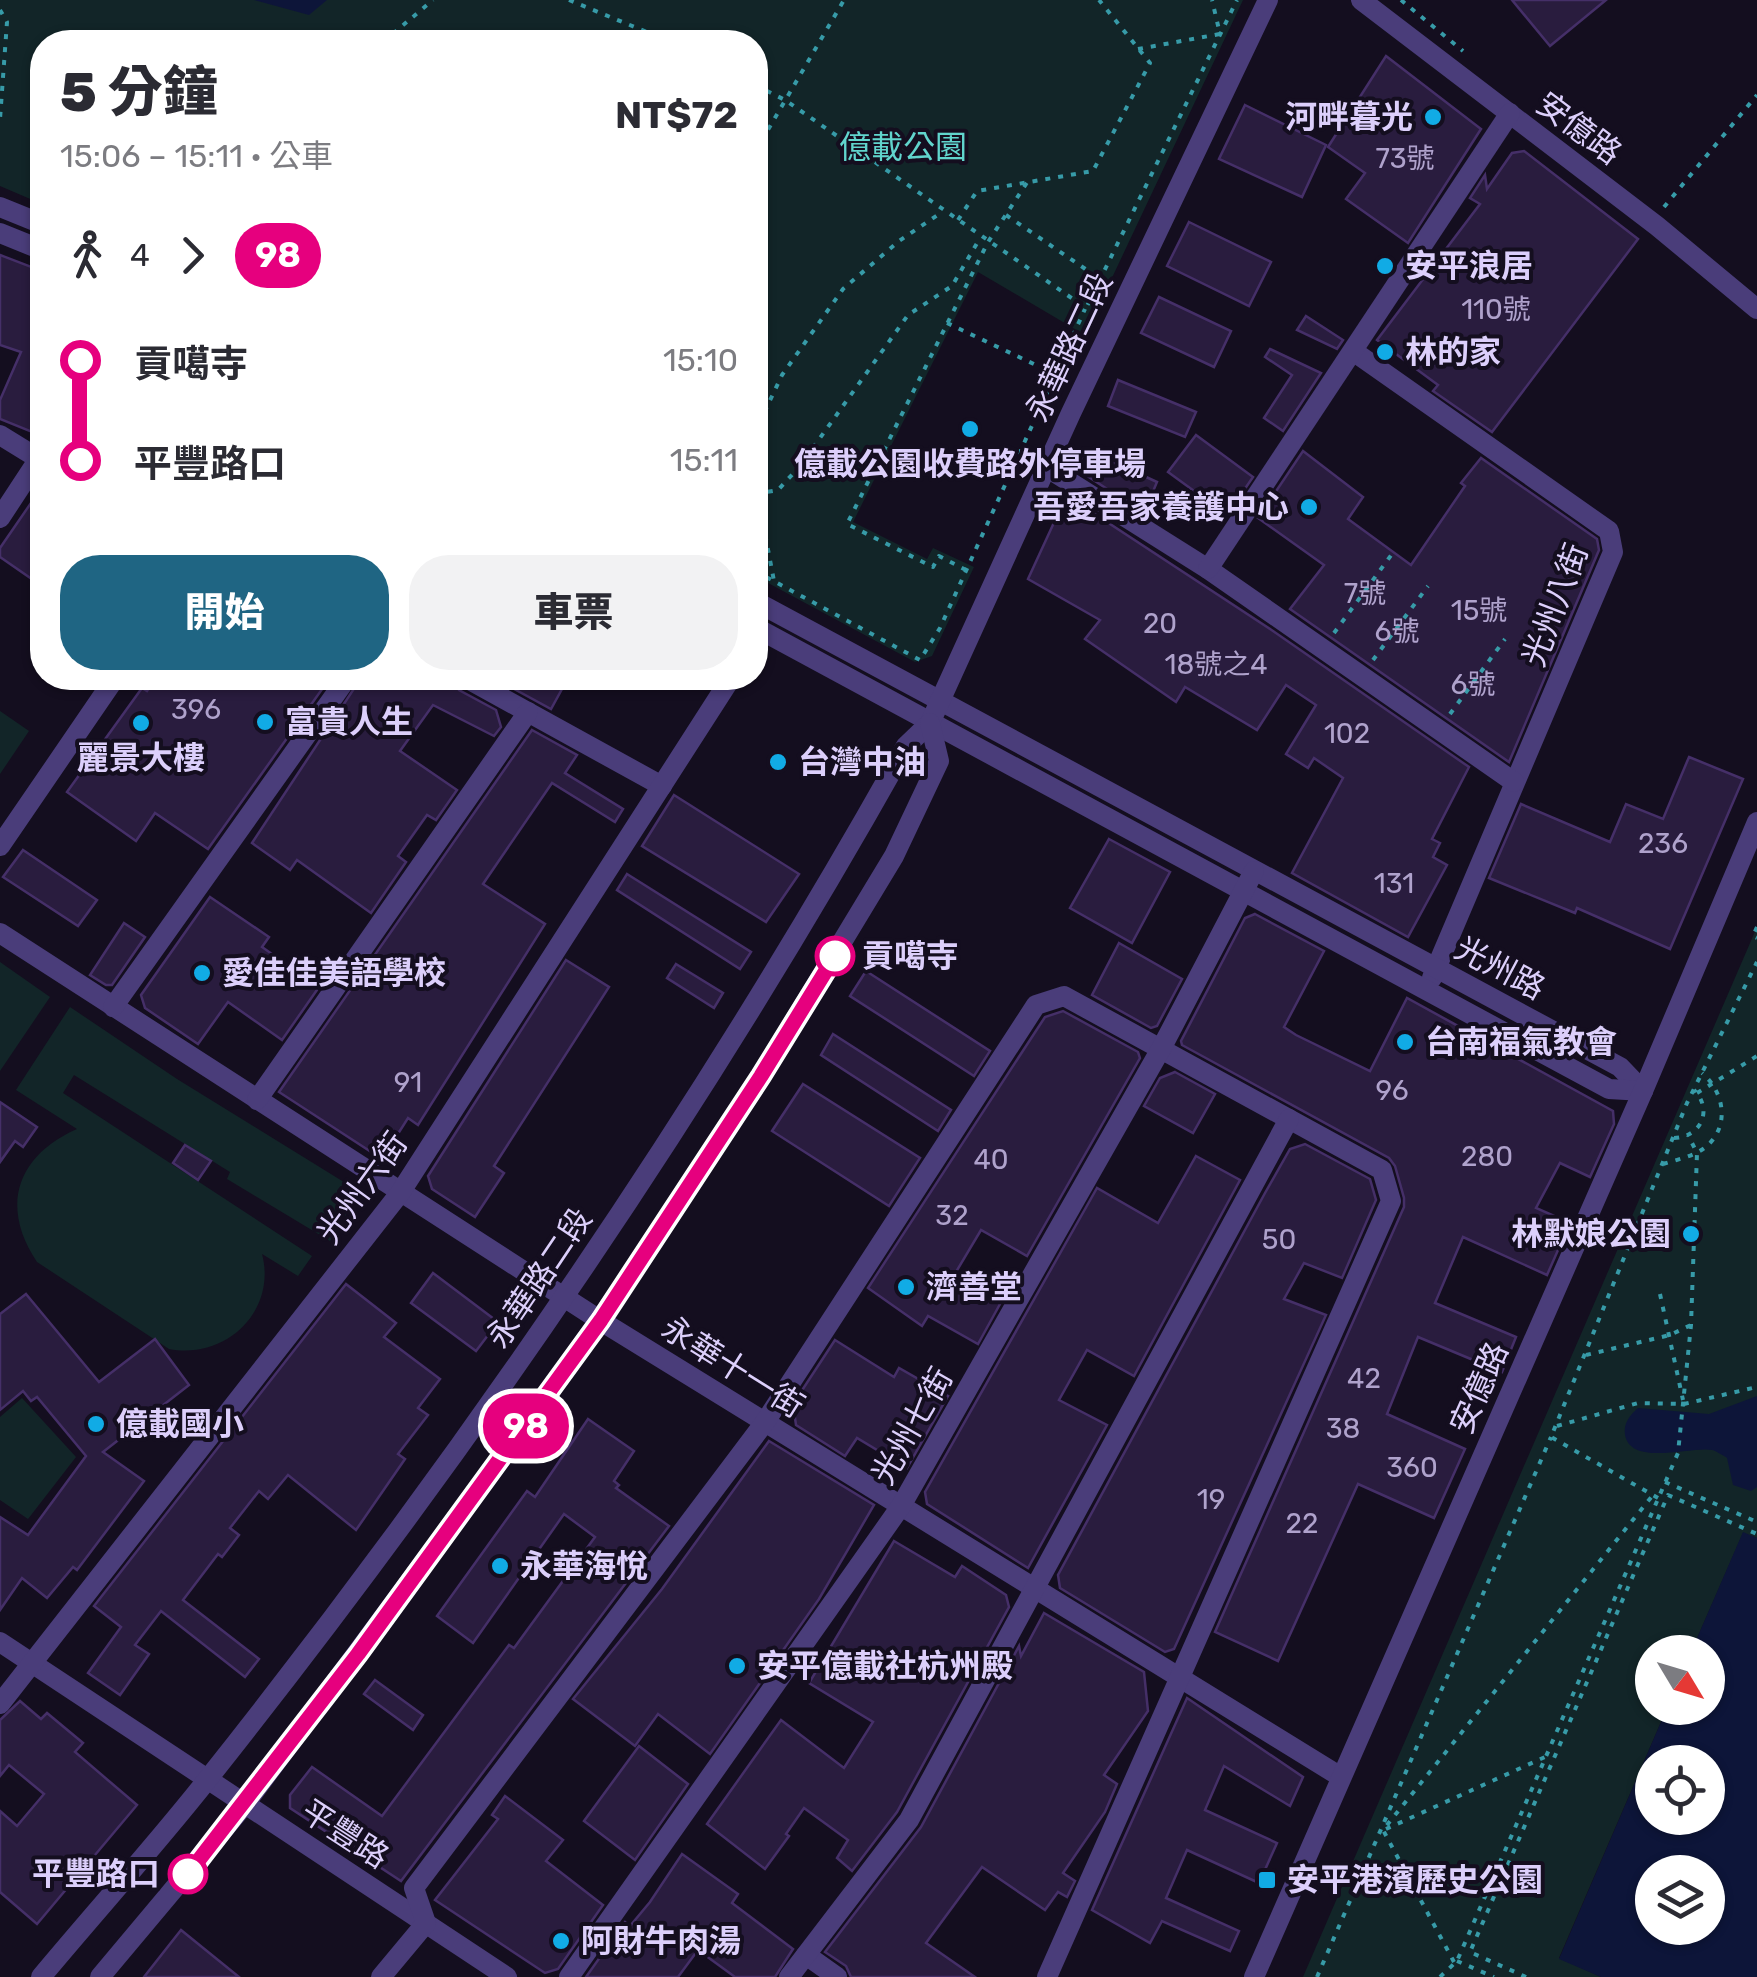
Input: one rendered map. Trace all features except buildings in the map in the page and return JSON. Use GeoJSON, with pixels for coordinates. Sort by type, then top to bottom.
{"type":"FeatureCollection","features":[{"type":"Feature","properties":{"kind":"street","name":"永華路二段"},"geometry":{"type":"LineString","coordinates":[[41,1977],[207,1780],[398,1532],[565,1296],[785,957],[906,746],[930,723],[1046,467],[1268,0]]}},
{"type":"Feature","properties":{"kind":"street","name":"安億路"},"geometry":{"type":"LineString","coordinates":[[1360,0],[1658,226],[1757,309]]}},
{"type":"Feature","properties":{"kind":"street"},"geometry":{"type":"LineString","coordinates":[[1208,569],[1510,113]]}},
{"type":"Feature","properties":{"kind":"street"},"geometry":{"type":"LineString","coordinates":[[0,207],[30,219]]}},
{"type":"Feature","properties":{"kind":"street"},"geometry":{"type":"LineString","coordinates":[[0,233],[30,245]]}},
{"type":"Feature","properties":{"kind":"street","name":"光州八街"},"geometry":{"type":"LineString","coordinates":[[1352,351],[1609,531],[1613,552],[1428,989]]}},
{"type":"Feature","properties":{"kind":"street"},"geometry":{"type":"LineString","coordinates":[[0,435],[30,451]]}},
{"type":"Feature","properties":{"kind":"street"},"geometry":{"type":"LineString","coordinates":[[1046,467],[1208,569],[1514,782]]}},
{"type":"Feature","properties":{"kind":"street"},"geometry":{"type":"LineString","coordinates":[[0,518],[30,473]]}},
{"type":"Feature","properties":{"kind":"street","name":"光州路"},"geometry":{"type":"LineString","coordinates":[[768,608],[1620,1068],[1643,1091]]}},
{"type":"Feature","properties":{"kind":"street","name":"光州路"},"geometry":{"type":"LineString","coordinates":[[768,638],[1609,1089],[1643,1091]]}},
{"type":"Feature","properties":{"kind":"street"},"geometry":{"type":"LineString","coordinates":[[0,846],[107,690]]}},
{"type":"Feature","properties":{"kind":"street"},"geometry":{"type":"LineString","coordinates":[[113,1007],[338,690]]}},
{"type":"Feature","properties":{"kind":"street"},"geometry":{"type":"LineString","coordinates":[[488,690],[662,786]]}},
{"type":"Feature","properties":{"kind":"street","name":"光州六街"},"geometry":{"type":"LineString","coordinates":[[0,1704],[400,1192],[722,690]]}},
{"type":"Feature","properties":{"kind":"street"},"geometry":{"type":"LineString","coordinates":[[257,1100],[528,712]]}},
{"type":"Feature","properties":{"kind":"street","name":"永華路二段"},"geometry":{"type":"LineString","coordinates":[[100,1977],[245,1804],[601,1320],[761,1076],[894,856],[939,760],[930,723]]}},
{"type":"Feature","properties":{"kind":"street","name":"安億路"},"geometry":{"type":"LineString","coordinates":[[1254,1977],[1757,822]]}},
{"type":"Feature","properties":{"kind":"street","name":"光州七街"},"geometry":{"type":"LineString","coordinates":[[569,1977],[901,1506],[1162,1047],[1254,871]]}},
{"type":"Feature","properties":{"kind":"street","name":"永華十一街"},"geometry":{"type":"LineString","coordinates":[[0,934],[601,1320],[1341,1777]]}},
{"type":"Feature","properties":{"kind":"street"},"geometry":{"type":"LineString","coordinates":[[381,1977],[426,1923],[414,1888],[766,1422],[1036,1005],[1064,996],[1382,1170],[1390,1201],[1047,1977]]}},
{"type":"Feature","properties":{"kind":"street"},"geometry":{"type":"LineString","coordinates":[[789,1977],[909,1820],[1289,1119]]}},
{"type":"Feature","properties":{"kind":"street","name":"平豐路"},"geometry":{"type":"LineString","coordinates":[[0,1642],[506,1977]]}},
{"type":"Feature","properties":{"kind":"street"},"geometry":{"type":"LineString","coordinates":[[806,1956],[837,1977]]}},
{"type":"Feature","properties":{"kind":"path"},"geometry":{"type":"LineString","coordinates":[[398,30],[433,0]]}},
{"type":"Feature","properties":{"kind":"path"},"geometry":{"type":"LineString","coordinates":[[569,0],[642,30]]}},
{"type":"Feature","properties":{"kind":"path"},"geometry":{"type":"LineString","coordinates":[[768,129],[844,0]]}},
{"type":"Feature","properties":{"kind":"path"},"geometry":{"type":"LineString","coordinates":[[958,221],[977,191],[1093,172],[1150,64],[1099,0]]}},
{"type":"Feature","properties":{"kind":"path"},"geometry":{"type":"LineString","coordinates":[[1212,0],[1220,34]]}},
{"type":"Feature","properties":{"kind":"path"},"geometry":{"type":"LineString","coordinates":[[768,577],[920,660],[940,628],[1086,308],[1237,0]]}},
{"type":"Feature","properties":{"kind":"path"},"geometry":{"type":"LineString","coordinates":[[0,10],[7,22],[0,118]]}},
{"type":"Feature","properties":{"kind":"path"},"geometry":{"type":"LineString","coordinates":[[1138,49],[1220,34]]}},
{"type":"Feature","properties":{"kind":"path"},"geometry":{"type":"LineString","coordinates":[[768,92],[1086,308]]}},
{"type":"Feature","properties":{"kind":"path"},"geometry":{"type":"LineString","coordinates":[[1660,211],[1757,95]]}},
{"type":"Feature","properties":{"kind":"path"},"geometry":{"type":"LineString","coordinates":[[966,570],[938,556],[933,567],[847,524],[988,242],[1028,181]]}},
{"type":"Feature","properties":{"kind":"path"},"geometry":{"type":"LineString","coordinates":[[768,404],[782,375],[843,289],[899,241],[943,211]]}},
{"type":"Feature","properties":{"kind":"path"},"geometry":{"type":"LineString","coordinates":[[1006,215],[1100,279]]}},
{"type":"Feature","properties":{"kind":"path"},"geometry":{"type":"LineString","coordinates":[[768,492],[778,490],[800,466],[908,315],[952,286],[981,237]]}},
{"type":"Feature","properties":{"kind":"path"},"geometry":{"type":"LineString","coordinates":[[948,324],[1056,374]]}},
{"type":"Feature","properties":{"kind":"path"},"geometry":{"type":"LineString","coordinates":[[768,550],[774,580]]}},
{"type":"Feature","properties":{"kind":"path"},"geometry":{"type":"LineString","coordinates":[[1322,649],[1392,554]]}},
{"type":"Feature","properties":{"kind":"path"},"geometry":{"type":"LineString","coordinates":[[1361,676],[1428,586]]}},
{"type":"Feature","properties":{"kind":"path"},"geometry":{"type":"LineString","coordinates":[[1438,730],[1505,639]]}},
{"type":"Feature","properties":{"kind":"path"},"geometry":{"type":"LineString","coordinates":[[1757,928],[1753,936],[1757,938]]}},
{"type":"Feature","properties":{"kind":"path"},"geometry":{"type":"LineString","coordinates":[[1318,1977],[1552,1437],[1662,1164],[1757,962]]}},
{"type":"Feature","properties":{"kind":"path"},"geometry":{"type":"LineString","coordinates":[[1696,1091],[1757,1056]]}},
{"type":"Feature","properties":{"kind":"path"},"geometry":{"type":"LineString","coordinates":[[1662,1164],[1697,1154],[1720,1130],[1722,1103],[1714,1083],[1702,1073]]}},
{"type":"Feature","properties":{"kind":"path"},"geometry":{"type":"LineString","coordinates":[[1674,1138],[1688,1135],[1702,1122],[1705,1112],[1696,1091]]}},
{"type":"Feature","properties":{"kind":"path"},"geometry":{"type":"LineString","coordinates":[[1383,1830],[1656,1496],[1678,1453],[1691,1324],[1697,1154],[1688,1135]]}},
{"type":"Feature","properties":{"kind":"path"},"geometry":{"type":"LineString","coordinates":[[1660,1294],[1684,1404]]}},
{"type":"Feature","properties":{"kind":"path"},"geometry":{"type":"LineString","coordinates":[[1585,1356],[1670,1335],[1691,1324]]}},
{"type":"Feature","properties":{"kind":"path"},"geometry":{"type":"LineString","coordinates":[[1556,1426],[1638,1403],[1684,1404],[1757,1387]]}},
{"type":"Feature","properties":{"kind":"path"},"geometry":{"type":"LineString","coordinates":[[1552,1437],[1656,1496]]}},
{"type":"Feature","properties":{"kind":"path"},"geometry":{"type":"LineString","coordinates":[[1665,1482],[1757,1522]]}},
{"type":"Feature","properties":{"kind":"path"},"geometry":{"type":"LineString","coordinates":[[1440,1977],[1456,1962],[1656,1496]]}},
{"type":"Feature","properties":{"kind":"path"},"geometry":{"type":"LineString","coordinates":[[1526,1977],[1470,1952],[1668,1496],[1757,1534]]}},
{"type":"Feature","properties":{"kind":"path"},"geometry":{"type":"LineString","coordinates":[[1383,1830],[1545,1757]]}},
{"type":"Feature","properties":{"kind":"path"},"geometry":{"type":"LineString","coordinates":[[1383,1830],[1456,1962],[1494,1977]]}},
{"type":"Feature","properties":{"kind":"green space","name":"億載公園"},"geometry":{"type":"Polygon","coordinates":[[[0,0],[1243,0],[1085,335],[978,272],[853,522],[927,559],[933,548],[974,567],[932,656],[915,662],[768,583],[768,30],[30,30],[30,199],[0,186],[0,0]]]}},
{"type":"Feature","properties":{"kind":"green space"},"geometry":{"type":"Polygon","coordinates":[[[0,711],[29,731],[0,774],[0,711]]]}},
{"type":"Feature","properties":{"kind":"green space","name":"林默娘公園"},"geometry":{"type":"Polygon","coordinates":[[[1757,927],[1757,1538],[1743,1533],[1698,1635],[1635,1635],[1635,1725],[1660,1725],[1651,1745],[1635,1745],[1635,1782],[1559,1958],[1601,1977],[1303,1977],[1757,927]]]}},
{"type":"Feature","properties":{"kind":"green space"},"geometry":{"type":"Polygon","coordinates":[[[0,962],[50,997],[0,1071],[0,962]]]}},
{"type":"Feature","properties":{"kind":"green space"},"geometry":{"type":"Polygon","coordinates":[[[70,1007],[177,1079],[360,1192],[330,1241],[227,1179],[230,1172],[74,1075],[63,1093],[312,1256],[298,1276],[262,1254],[265,1275],[254,1312],[243,1327],[210,1347],[169,1349],[37,1262],[26,1242],[17,1203],[20,1185],[40,1153],[77,1129],[16,1090],[70,1007]]]}},
{"type":"Feature","properties":{"kind":"green space"},"geometry":{"type":"Polygon","coordinates":[[[22,1398],[76,1457],[28,1519],[0,1500],[0,1417],[22,1398]]]}},
{"type":"Feature","properties":{"kind":"water"},"geometry":{"type":"Polygon","coordinates":[[[254,0],[327,0],[309,15],[254,0]]]}},
{"type":"Feature","properties":{"kind":"water"},"geometry":{"type":"Polygon","coordinates":[[[1757,1396],[1757,1487],[1751,1491],[1733,1485],[1727,1458],[1715,1451],[1650,1453],[1630,1445],[1625,1435],[1628,1420],[1638,1408],[1709,1414],[1757,1396]]]}},
{"type":"Feature","properties":{"kind":"water"},"geometry":{"type":"Polygon","coordinates":[[[1743,1532],[1757,1538],[1757,1977],[1601,1977],[1559,1959],[1635,1782],[1635,1835],[1725,1835],[1725,1745],[1651,1745],[1660,1725],[1725,1725],[1725,1635],[1698,1635],[1743,1532]]]}},
{"type":"Feature","properties":{"kind":"bus line","name":"98"},"geometry":{"type":"LineString","coordinates":[[188,1874],[358,1654],[601,1320],[835,956]]}},
{"type":"Feature","properties":{"kind":"place","name":"河畔暮光"},"geometry":{"type":"Point","coordinates":[1433,117]}},
{"type":"Feature","properties":{"kind":"place","name":"安平浪居"},"geometry":{"type":"Point","coordinates":[1385,266]}},
{"type":"Feature","properties":{"kind":"place","name":"林的家"},"geometry":{"type":"Point","coordinates":[1385,352]}},
{"type":"Feature","properties":{"kind":"place","name":"億載公園收費路外停車場"},"geometry":{"type":"Point","coordinates":[970,429]}},
{"type":"Feature","properties":{"kind":"place","name":"吾愛吾家養護中心"},"geometry":{"type":"Point","coordinates":[1309,507]}},
{"type":"Feature","properties":{"kind":"place","name":"富貴人生"},"geometry":{"type":"Point","coordinates":[265,722]}},
{"type":"Feature","properties":{"kind":"place","name":"麗景大樓"},"geometry":{"type":"Point","coordinates":[141,723]}},
{"type":"Feature","properties":{"kind":"place","name":"台灣中油"},"geometry":{"type":"Point","coordinates":[778,762]}},
{"type":"Feature","properties":{"kind":"place","name":"貢噶寺"},"geometry":{"type":"Point","coordinates":[835,956]}},
{"type":"Feature","properties":{"kind":"place","name":"愛佳佳美語學校"},"geometry":{"type":"Point","coordinates":[202,973]}},
{"type":"Feature","properties":{"kind":"place","name":"台南福氣教會"},"geometry":{"type":"Point","coordinates":[1405,1042]}},
{"type":"Feature","properties":{"kind":"place","name":"林默娘公園"},"geometry":{"type":"Point","coordinates":[1691,1234]}},
{"type":"Feature","properties":{"kind":"place","name":"濟善堂"},"geometry":{"type":"Point","coordinates":[906,1287]}},
{"type":"Feature","properties":{"kind":"place","name":"億載國小"},"geometry":{"type":"Point","coordinates":[96,1424]}},
{"type":"Feature","properties":{"kind":"place","name":"永華海悅"},"geometry":{"type":"Point","coordinates":[500,1566]}},
{"type":"Feature","properties":{"kind":"place","name":"安平億載社杭州殿"},"geometry":{"type":"Point","coordinates":[737,1666]}},
{"type":"Feature","properties":{"kind":"place","name":"平豐路口"},"geometry":{"type":"Point","coordinates":[188,1874]}},
{"type":"Feature","properties":{"kind":"place","name":"安平港濱歷史公園"},"geometry":{"type":"Point","coordinates":[1267,1880]}},
{"type":"Feature","properties":{"kind":"place","name":"阿財牛肉湯"},"geometry":{"type":"Point","coordinates":[561,1941]}}]}
